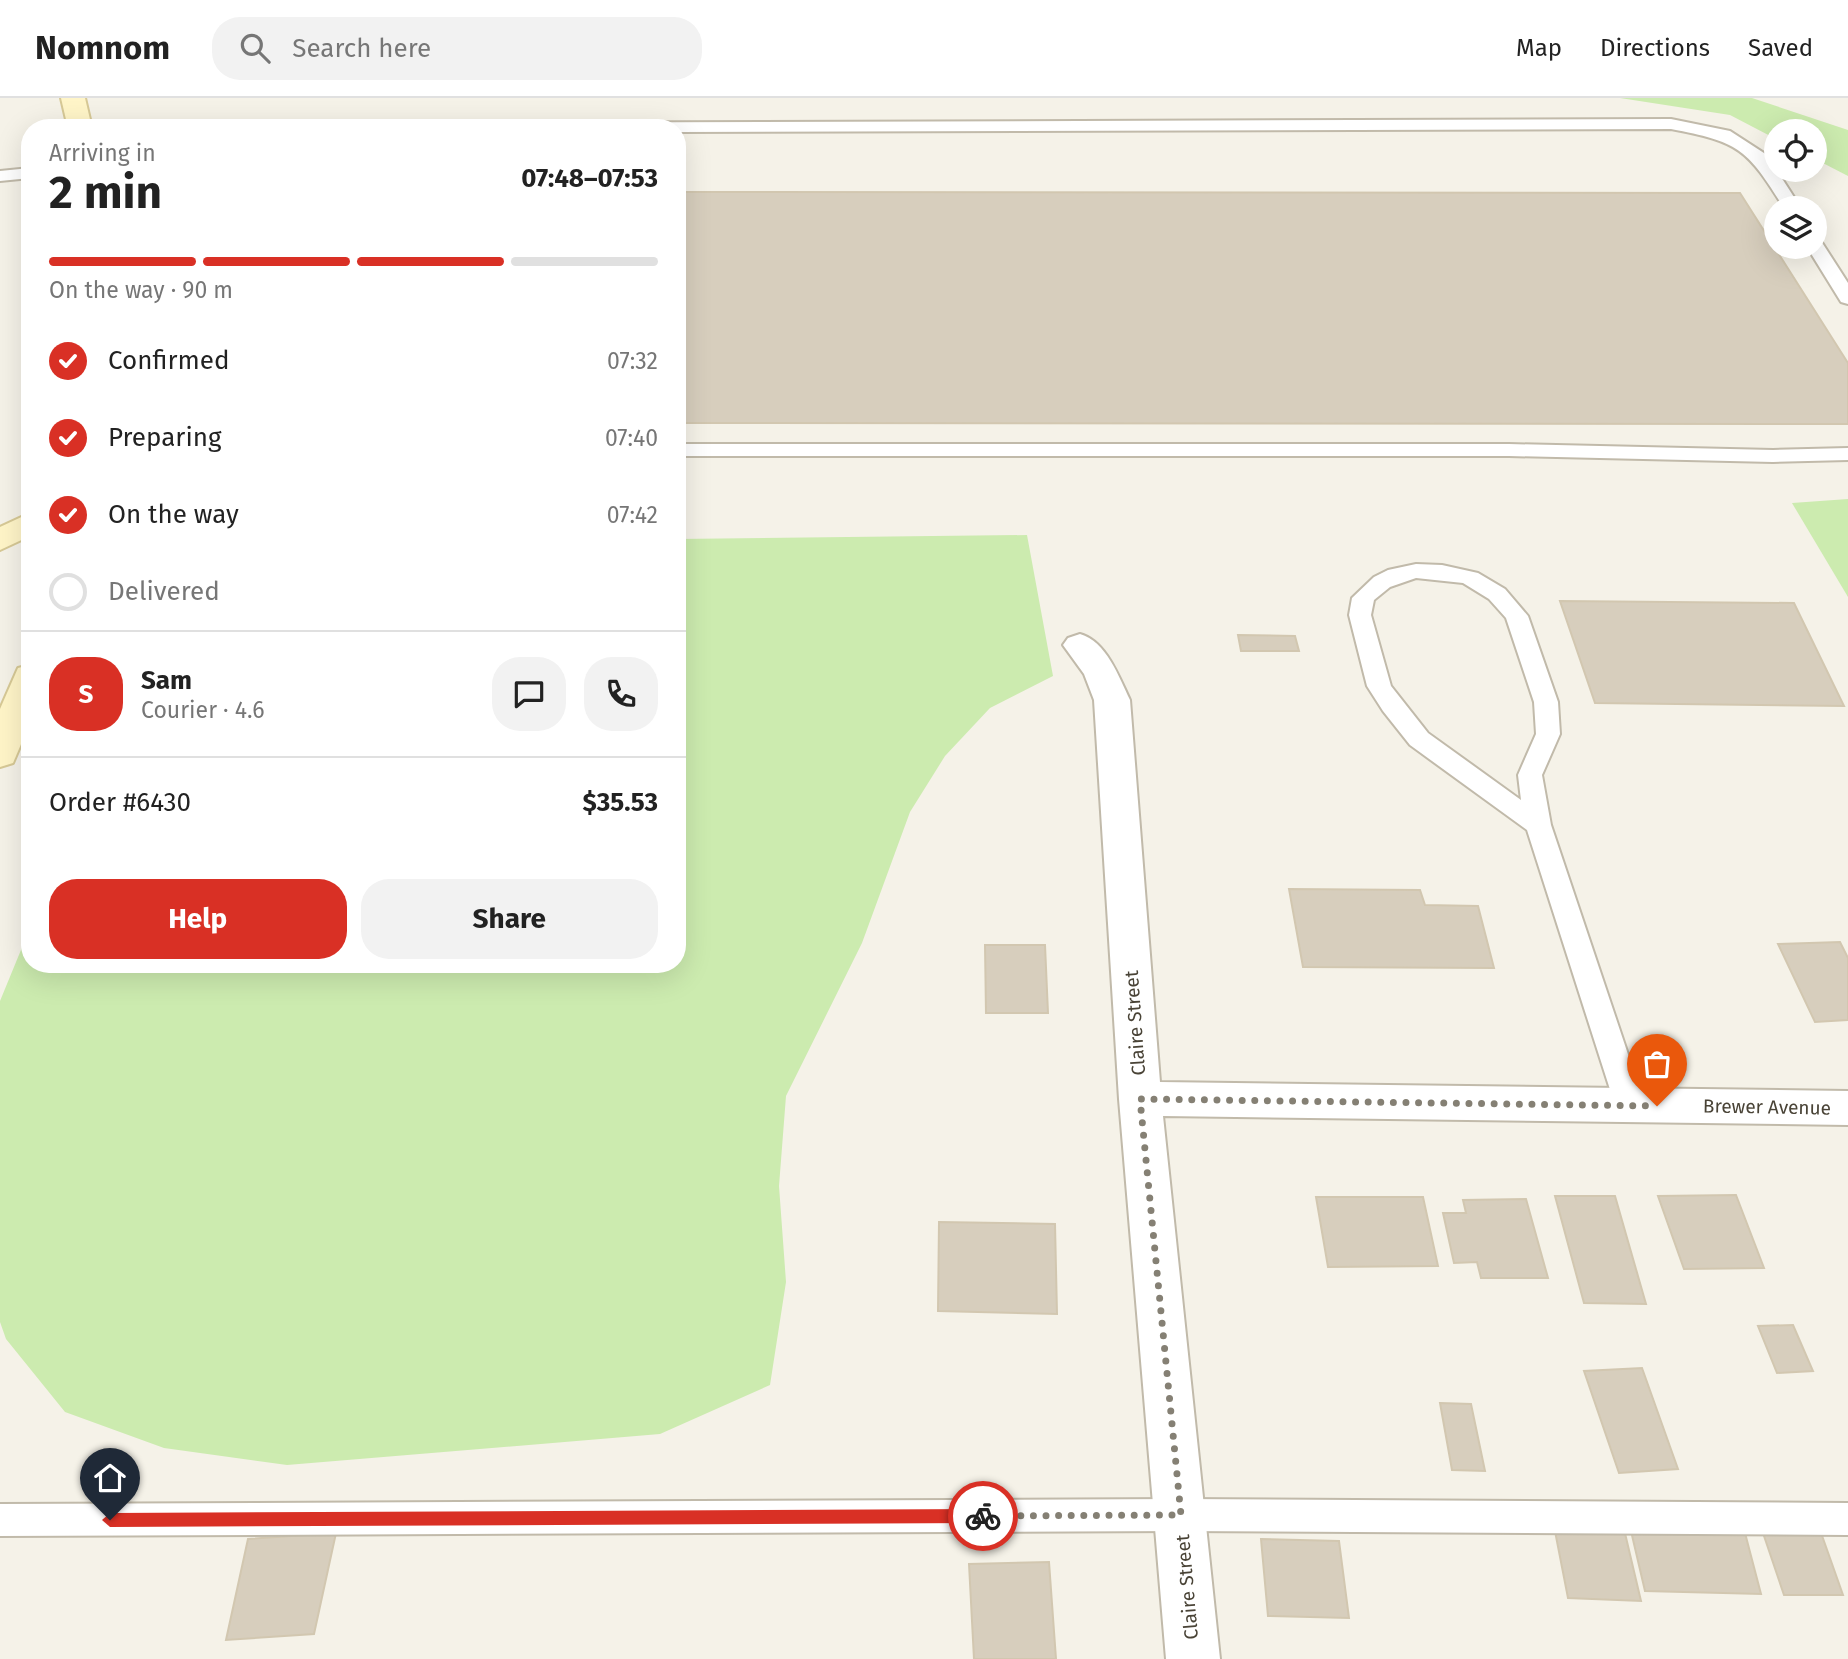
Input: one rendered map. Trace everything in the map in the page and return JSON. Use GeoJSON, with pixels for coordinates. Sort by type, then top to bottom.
{"type":"FeatureCollection","features":[{"type":"Feature","properties":{"kind":"main road"},"geometry":{"type":"LineString","coordinates":[[73,98],[78,119]]}},
{"type":"Feature","properties":{"kind":"main road"},"geometry":{"type":"LineString","coordinates":[[0,540],[21,527]]}},
{"type":"Feature","properties":{"kind":"main road"},"geometry":{"type":"LineString","coordinates":[[0,755],[21,700]]}},
{"type":"Feature","properties":{"kind":"street","name":"Claire Street"},"geometry":{"type":"LineString","coordinates":[[1080,645],[1100,672],[1112,700],[1140,1099],[1193,1659]]}},
{"type":"Feature","properties":{"kind":"street","name":"Brewer Avenue"},"geometry":{"type":"LineString","coordinates":[[1140,1099],[1848,1108]]}},
{"type":"Feature","properties":{"kind":"lane"},"geometry":{"type":"LineString","coordinates":[[686,127],[1671,124],[1724,134],[1761,159],[1784,196]]}},
{"type":"Feature","properties":{"kind":"lane"},"geometry":{"type":"LineString","coordinates":[[0,176],[21,174]]}},
{"type":"Feature","properties":{"kind":"lane"},"geometry":{"type":"LineString","coordinates":[[1824,259],[1848,298]]}},
{"type":"Feature","properties":{"kind":"lane"},"geometry":{"type":"LineString","coordinates":[[686,450],[1495,450],[1773,456],[1848,454]]}},
{"type":"Feature","properties":{"kind":"lane"},"geometry":{"type":"LineString","coordinates":[[1538,825],[1419,738],[1391,706],[1379,686],[1360,615],[1363,598],[1382,582],[1396,575],[1416,571],[1442,572],[1470,578],[1497,594],[1517,616],[1546,702],[1548,734],[1530,775],[1538,825],[1630,1105]]}},
{"type":"Feature","properties":{"kind":"lane"},"geometry":{"type":"LineString","coordinates":[[0,1520],[1181,1515],[1848,1519]]}},
{"type":"Feature","properties":{"kind":"green space"},"geometry":{"type":"Polygon","coordinates":[[[1620,98],[1752,98],[1815,119],[1764,119],[1764,133],[1730,115],[1620,98]]]}},
{"type":"Feature","properties":{"kind":"green space"},"geometry":{"type":"Polygon","coordinates":[[[1827,123],[1848,130],[1848,176],[1827,165],[1827,123]]]}},
{"type":"Feature","properties":{"kind":"green space"},"geometry":{"type":"Polygon","coordinates":[[[1848,499],[1848,597],[1792,503],[1848,499]]]}},
{"type":"Feature","properties":{"kind":"green space"},"geometry":{"type":"Polygon","coordinates":[[[1027,535],[1053,676],[990,708],[945,756],[910,812],[862,943],[786,1096],[779,1186],[786,1282],[770,1385],[660,1434],[287,1465],[164,1448],[65,1412],[6,1339],[0,1322],[0,1001],[21,950],[21,973],[686,973],[686,539],[1027,535]]]}},
{"type":"Feature","properties":{"kind":"building"},"geometry":{"type":"Polygon","coordinates":[[[686,192],[1740,193],[1764,231],[1764,259],[1782,259],[1848,363],[1848,424],[686,423],[686,192]]]}},
{"type":"Feature","properties":{"kind":"building"},"geometry":{"type":"Polygon","coordinates":[[[1560,601],[1794,603],[1844,706],[1595,703],[1560,601]]]}},
{"type":"Feature","properties":{"kind":"building"},"geometry":{"type":"Polygon","coordinates":[[[1238,635],[1295,636],[1299,651],[1241,651],[1238,635]]]}},
{"type":"Feature","properties":{"kind":"building"},"geometry":{"type":"Polygon","coordinates":[[[1289,889],[1420,890],[1425,905],[1478,906],[1494,968],[1303,967],[1289,889]]]}},
{"type":"Feature","properties":{"kind":"building"},"geometry":{"type":"Polygon","coordinates":[[[1840,942],[1848,958],[1848,1020],[1815,1022],[1778,944],[1840,942]]]}},
{"type":"Feature","properties":{"kind":"building"},"geometry":{"type":"Polygon","coordinates":[[[985,945],[1045,945],[1048,1013],[986,1013],[985,945]]]}},
{"type":"Feature","properties":{"kind":"building"},"geometry":{"type":"Polygon","coordinates":[[[1736,1195],[1764,1268],[1684,1269],[1658,1196],[1736,1195]]]}},
{"type":"Feature","properties":{"kind":"building"},"geometry":{"type":"Polygon","coordinates":[[[1555,1196],[1615,1196],[1646,1304],[1584,1303],[1555,1196]]]}},
{"type":"Feature","properties":{"kind":"building"},"geometry":{"type":"Polygon","coordinates":[[[1316,1197],[1423,1197],[1438,1266],[1328,1267],[1316,1197]]]}},
{"type":"Feature","properties":{"kind":"building"},"geometry":{"type":"Polygon","coordinates":[[[1526,1199],[1548,1278],[1481,1278],[1477,1262],[1454,1263],[1443,1213],[1466,1213],[1463,1200],[1526,1199]]]}},
{"type":"Feature","properties":{"kind":"building"},"geometry":{"type":"Polygon","coordinates":[[[939,1222],[1055,1224],[1057,1314],[938,1311],[939,1222]]]}},
{"type":"Feature","properties":{"kind":"building"},"geometry":{"type":"Polygon","coordinates":[[[1793,1325],[1813,1371],[1777,1373],[1758,1326],[1793,1325]]]}},
{"type":"Feature","properties":{"kind":"building"},"geometry":{"type":"Polygon","coordinates":[[[1642,1368],[1678,1469],[1619,1473],[1584,1371],[1642,1368]]]}},
{"type":"Feature","properties":{"kind":"building"},"geometry":{"type":"Polygon","coordinates":[[[1440,1403],[1471,1404],[1485,1471],[1452,1470],[1440,1403]]]}},
{"type":"Feature","properties":{"kind":"building"},"geometry":{"type":"Polygon","coordinates":[[[1554,1526],[1624,1529],[1641,1601],[1568,1598],[1554,1526]]]}},
{"type":"Feature","properties":{"kind":"building"},"geometry":{"type":"Polygon","coordinates":[[[1762,1530],[1820,1530],[1843,1595],[1784,1595],[1762,1530]]]}},
{"type":"Feature","properties":{"kind":"building"},"geometry":{"type":"Polygon","coordinates":[[[1631,1531],[1745,1533],[1761,1594],[1645,1591],[1631,1531]]]}},
{"type":"Feature","properties":{"kind":"building"},"geometry":{"type":"Polygon","coordinates":[[[336,1533],[314,1634],[226,1640],[248,1539],[336,1533]]]}},
{"type":"Feature","properties":{"kind":"building"},"geometry":{"type":"Polygon","coordinates":[[[1261,1539],[1339,1541],[1349,1618],[1268,1616],[1261,1539]]]}},
{"type":"Feature","properties":{"kind":"building"},"geometry":{"type":"Polygon","coordinates":[[[1049,1562],[1056,1659],[974,1659],[969,1564],[1049,1562]]]}},
{"type":"Feature","properties":{"kind":"way so far"},"geometry":{"type":"LineString","coordinates":[[983,1516],[1181,1515],[1140,1099],[1657,1106]]}},
{"type":"Feature","properties":{"kind":"route"},"geometry":{"type":"LineString","coordinates":[[110,1520],[983,1516]]}}]}
